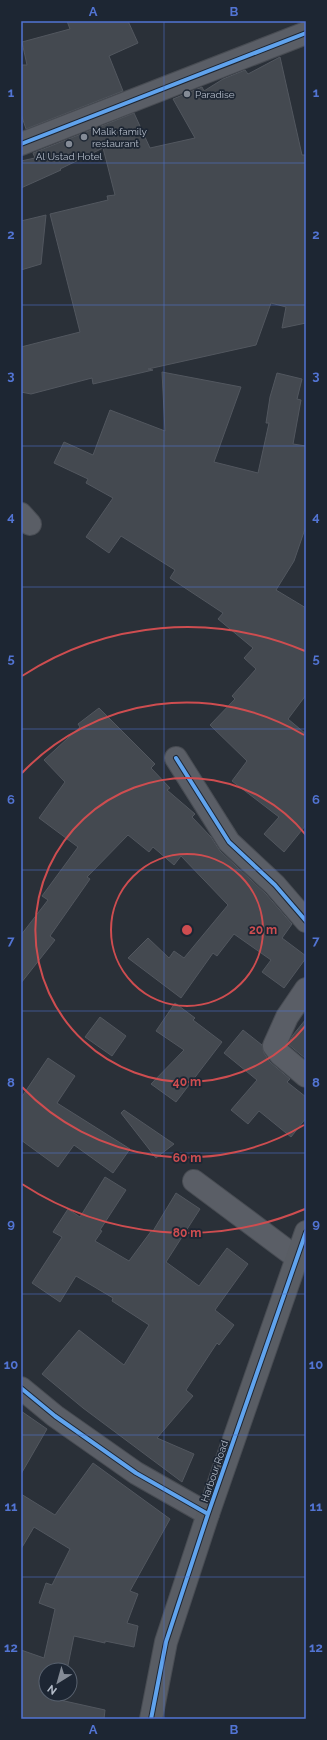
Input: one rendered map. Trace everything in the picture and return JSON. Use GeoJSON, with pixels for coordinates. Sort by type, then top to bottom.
{"type":"FeatureCollection","features":[{"type":"Feature","properties":{"kind":"street"},"geometry":{"type":"LineString","coordinates":[[21,144],[306,33]]}},
{"type":"Feature","properties":{"kind":"street"},"geometry":{"type":"LineString","coordinates":[[176,758],[229,842],[275,885],[306,921]]}},
{"type":"Feature","properties":{"kind":"street"},"geometry":{"type":"LineString","coordinates":[[306,989],[287,1017],[274,1046],[280,1054],[306,1076]]}},
{"type":"Feature","properties":{"kind":"street"},"geometry":{"type":"LineString","coordinates":[[194,1181],[297,1258]]}},
{"type":"Feature","properties":{"kind":"street","name":"Harbour Road"},"geometry":{"type":"LineString","coordinates":[[151,1719],[166,1642],[208,1514],[306,1232]]}},
{"type":"Feature","properties":{"kind":"street"},"geometry":{"type":"LineString","coordinates":[[21,1388],[55,1416],[136,1473],[208,1514]]}},
{"type":"Feature","properties":{"kind":"building"},"geometry":{"type":"Polygon","coordinates":[[[67,21],[128,21],[138,43],[109,56],[123,91],[26,129],[21,114],[21,65],[27,65],[22,42],[70,29],[67,21]]]}},
{"type":"Feature","properties":{"kind":"building"},"geometry":{"type":"Polygon","coordinates":[[[280,57],[302,155],[306,155],[306,323],[282,328],[286,307],[271,303],[256,345],[148,369],[153,370],[93,384],[92,378],[31,394],[21,392],[21,347],[80,332],[50,214],[108,200],[107,196],[115,195],[103,148],[60,169],[61,170],[21,188],[21,161],[35,158],[33,153],[134,113],[150,148],[195,138],[173,99],[202,87],[204,91],[223,79],[245,70],[248,74],[280,57]]]}},
{"type":"Feature","properties":{"kind":"building"},"geometry":{"type":"Polygon","coordinates":[[[46,215],[41,264],[21,270],[21,221],[46,215]]]}},
{"type":"Feature","properties":{"kind":"building"},"geometry":{"type":"Polygon","coordinates":[[[162,372],[241,387],[214,462],[258,473],[269,423],[266,423],[270,397],[277,373],[302,379],[297,399],[301,400],[293,444],[306,446],[306,526],[294,561],[276,590],[306,608],[306,695],[288,719],[306,734],[306,825],[284,852],[264,834],[279,817],[232,781],[247,761],[210,725],[235,699],[232,696],[256,669],[244,658],[253,648],[218,619],[223,613],[170,578],[175,570],[121,536],[109,553],[86,537],[113,498],[86,483],[88,479],[54,463],[64,442],[93,455],[110,410],[165,431],[162,372]]]}},
{"type":"Feature","properties":{"kind":"building"},"geometry":{"type":"Polygon","coordinates":[[[99,708],[155,764],[151,768],[170,788],[167,790],[195,814],[192,817],[211,837],[220,851],[266,894],[292,924],[282,938],[306,956],[306,958],[284,988],[262,972],[271,960],[234,934],[217,956],[213,953],[181,998],[128,958],[148,938],[169,958],[174,951],[184,958],[228,905],[181,856],[174,865],[153,847],[149,852],[128,835],[87,877],[90,879],[50,936],[55,940],[21,983],[21,935],[48,900],[42,896],[78,847],[39,818],[65,782],[44,760],[80,727],[78,724],[99,708]]]}},
{"type":"Feature","properties":{"kind":"building"},"geometry":{"type":"Polygon","coordinates":[[[175,1003],[195,1018],[193,1020],[222,1042],[176,1102],[151,1084],[184,1050],[156,1031],[175,1003]]]}},
{"type":"Feature","properties":{"kind":"building"},"geometry":{"type":"Polygon","coordinates":[[[100,1017],[126,1036],[112,1056],[85,1037],[100,1017]]]}},
{"type":"Feature","properties":{"kind":"building"},"geometry":{"type":"Polygon","coordinates":[[[306,1019],[306,1059],[288,1044],[293,1035],[306,1019]]]}},
{"type":"Feature","properties":{"kind":"building"},"geometry":{"type":"Polygon","coordinates":[[[243,1030],[262,1045],[264,1053],[270,1062],[290,1079],[287,1082],[306,1097],[306,1118],[291,1137],[259,1111],[248,1124],[231,1110],[257,1080],[224,1053],[243,1030]]]}},
{"type":"Feature","properties":{"kind":"building"},"geometry":{"type":"Polygon","coordinates":[[[48,1058],[75,1076],[57,1103],[130,1149],[113,1173],[74,1145],[58,1167],[21,1140],[21,1098],[48,1058]]]}},
{"type":"Feature","properties":{"kind":"building"},"geometry":{"type":"Polygon","coordinates":[[[124,1110],[174,1144],[156,1158],[121,1113],[124,1110]]]}},
{"type":"Feature","properties":{"kind":"building"},"geometry":{"type":"Polygon","coordinates":[[[105,1177],[126,1190],[100,1230],[102,1231],[95,1241],[129,1261],[152,1230],[153,1231],[176,1193],[200,1209],[166,1262],[199,1286],[227,1248],[248,1264],[215,1310],[234,1325],[219,1345],[217,1343],[186,1390],[193,1396],[157,1438],[194,1454],[182,1482],[83,1408],[42,1374],[79,1330],[124,1365],[149,1325],[112,1301],[113,1298],[76,1276],[60,1302],[32,1283],[62,1237],[53,1232],[68,1209],[80,1217],[105,1177]]]}},
{"type":"Feature","properties":{"kind":"building"},"geometry":{"type":"Polygon","coordinates":[[[21,1411],[47,1429],[21,1474],[21,1411]]]}},
{"type":"Feature","properties":{"kind":"building"},"geometry":{"type":"Polygon","coordinates":[[[93,1463],[170,1519],[130,1591],[138,1594],[127,1623],[138,1626],[134,1647],[105,1641],[105,1643],[74,1636],[69,1662],[38,1662],[38,1702],[69,1702],[105,1710],[104,1719],[21,1719],[21,1650],[44,1658],[55,1609],[39,1603],[46,1583],[52,1585],[70,1549],[34,1527],[21,1549],[21,1494],[55,1515],[93,1463]]]}},
{"type":"Feature","properties":{"kind":"cycle path"},"geometry":{"type":"LineString","coordinates":[[21,144],[306,33]]}},
{"type":"Feature","properties":{"kind":"cycle path"},"geometry":{"type":"LineString","coordinates":[[176,758],[229,842],[275,885],[306,921]]}},
{"type":"Feature","properties":{"kind":"cycle path"},"geometry":{"type":"LineString","coordinates":[[151,1719],[166,1642],[208,1514],[306,1232]]}},
{"type":"Feature","properties":{"kind":"cycle path"},"geometry":{"type":"LineString","coordinates":[[21,1388],[55,1416],[136,1473],[208,1514]]}},
{"type":"Feature","properties":{"kind":"place","name":"Paradise"},"geometry":{"type":"Point","coordinates":[187,94]}},
{"type":"Feature","properties":{"kind":"place","name":"Malik family restaurant"},"geometry":{"type":"Point","coordinates":[84,137]}},
{"type":"Feature","properties":{"kind":"place","name":"Al Ustad Hotel"},"geometry":{"type":"Point","coordinates":[69,144]}}]}
